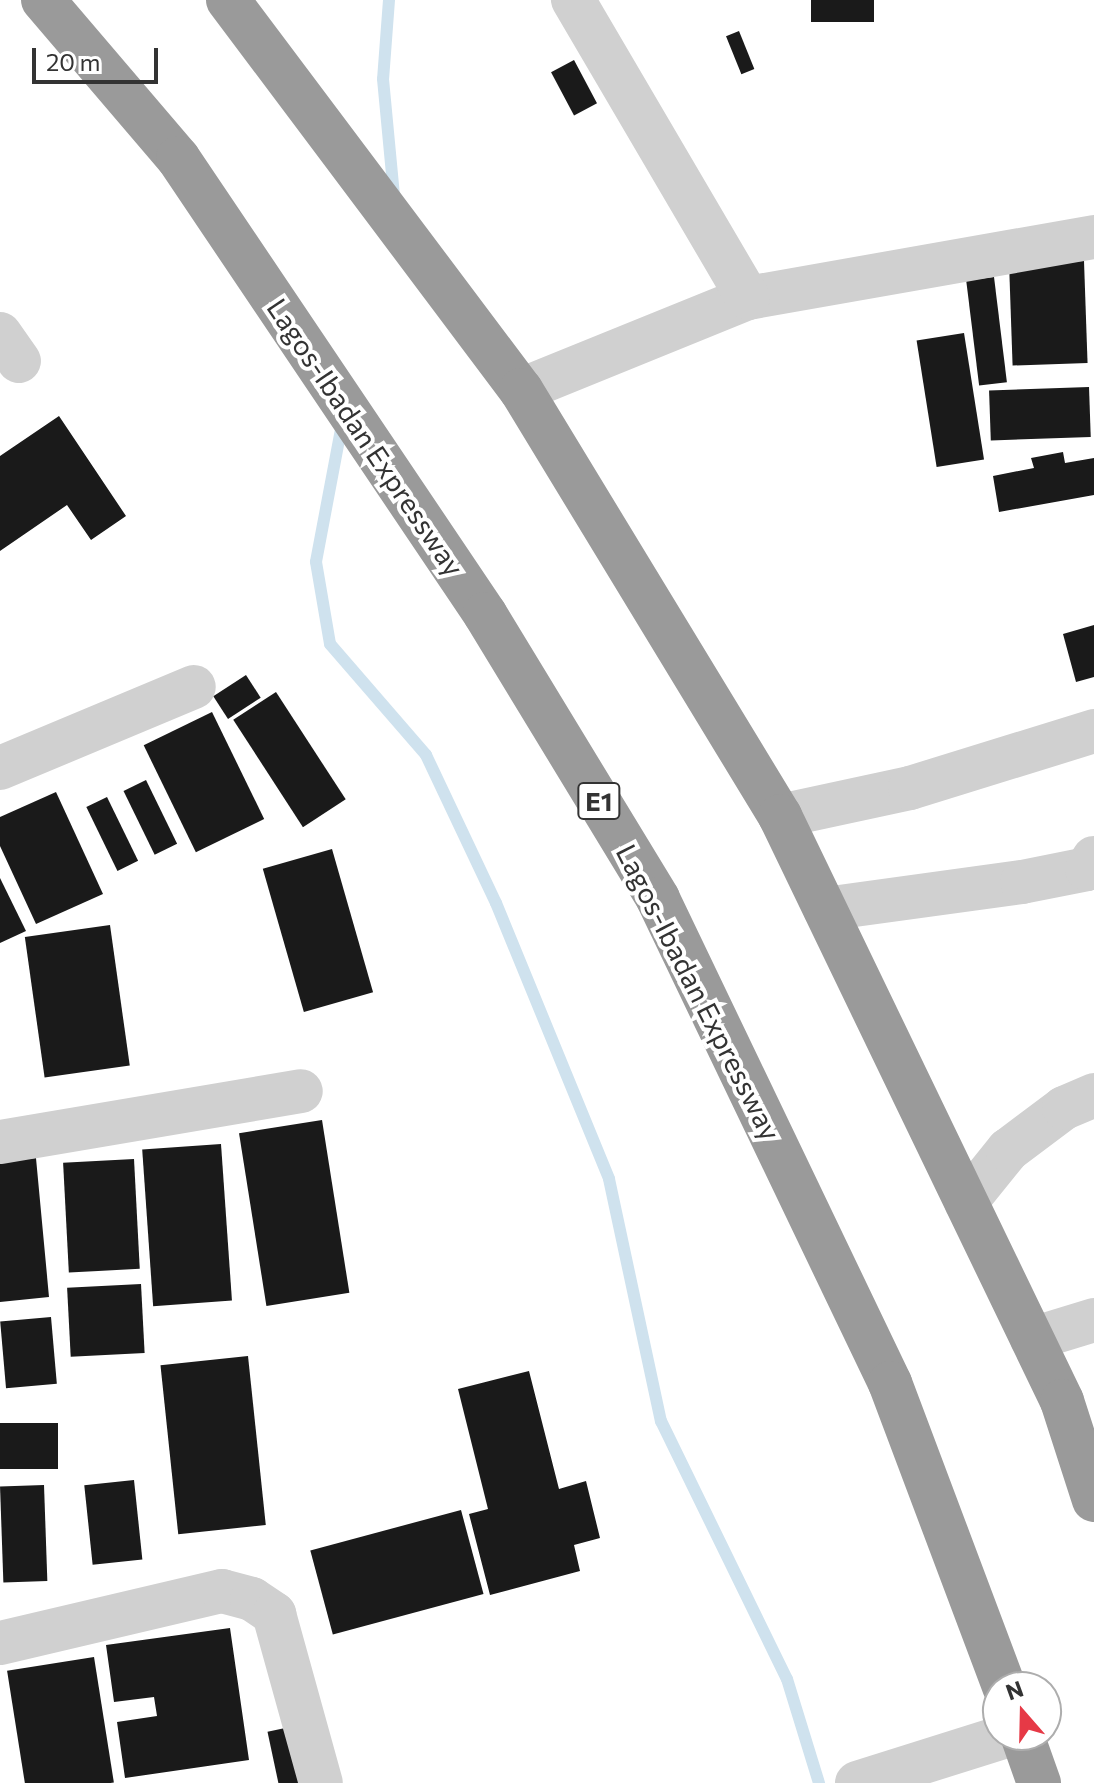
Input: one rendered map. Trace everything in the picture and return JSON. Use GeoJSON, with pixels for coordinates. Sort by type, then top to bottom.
{"type":"FeatureCollection","features":[{"type":"Feature","properties":{"kind":"highway","name":"Lagos-Ibadan Expressway"},"geometry":{"type":"LineString","coordinates":[[43,0],[178,158],[485,614],[658,899],[890,1383],[998,1671]]}},
{"type":"Feature","properties":{"kind":"highway"},"geometry":{"type":"LineString","coordinates":[[228,0],[521,390],[780,816],[1062,1401],[1094,1500]]}},
{"type":"Feature","properties":{"kind":"highway"},"geometry":{"type":"LineString","coordinates":[[1028,1751],[1039,1783]]}},
{"type":"Feature","properties":{"kind":"street"},"geometry":{"type":"LineString","coordinates":[[573,0],[748,298]]}},
{"type":"Feature","properties":{"kind":"street"},"geometry":{"type":"LineString","coordinates":[[521,390],[748,298],[1094,237]]}},
{"type":"Feature","properties":{"kind":"street"},"geometry":{"type":"LineString","coordinates":[[0,768],[194,687]]}},
{"type":"Feature","properties":{"kind":"street"},"geometry":{"type":"LineString","coordinates":[[780,816],[910,788],[1094,731]]}},
{"type":"Feature","properties":{"kind":"street"},"geometry":{"type":"LineString","coordinates":[[825,909],[1092,871]]}},
{"type":"Feature","properties":{"kind":"street"},"geometry":{"type":"LineString","coordinates":[[0,1142],[301,1091]]}},
{"type":"Feature","properties":{"kind":"street"},"geometry":{"type":"LineString","coordinates":[[966,1202],[1008,1150],[1064,1108],[1094,1095]]}},
{"type":"Feature","properties":{"kind":"street"},"geometry":{"type":"LineString","coordinates":[[1032,1339],[1094,1320]]}},
{"type":"Feature","properties":{"kind":"street"},"geometry":{"type":"LineString","coordinates":[[0,1643],[222,1591],[252,1599],[274,1614],[321,1783]]}},
{"type":"Feature","properties":{"kind":"street"},"geometry":{"type":"LineString","coordinates":[[857,1783],[982,1744]]}},
{"type":"Feature","properties":{"kind":"building"},"geometry":{"type":"Polygon","coordinates":[[[811,0],[874,0],[874,22],[811,22],[811,0]]]}},
{"type":"Feature","properties":{"kind":"building"},"geometry":{"type":"Polygon","coordinates":[[[739,31],[754,69],[741,74],[726,36],[739,31]]]}},
{"type":"Feature","properties":{"kind":"building"},"geometry":{"type":"Polygon","coordinates":[[[574,60],[597,103],[574,115],[551,72],[574,60]]]}},
{"type":"Feature","properties":{"kind":"building"},"geometry":{"type":"Polygon","coordinates":[[[1084,261],[1088,363],[1013,366],[1009,264],[1084,261]]]}},
{"type":"Feature","properties":{"kind":"building"},"geometry":{"type":"Polygon","coordinates":[[[994,277],[1007,382],[979,386],[966,280],[994,277]]]}},
{"type":"Feature","properties":{"kind":"building"},"geometry":{"type":"Polygon","coordinates":[[[964,333],[984,459],[937,467],[917,341],[964,333]]]}},
{"type":"Feature","properties":{"kind":"building"},"geometry":{"type":"Polygon","coordinates":[[[1089,387],[1091,437],[991,440],[989,390],[1089,387]]]}},
{"type":"Feature","properties":{"kind":"building"},"geometry":{"type":"Polygon","coordinates":[[[59,416],[126,516],[91,540],[67,505],[0,551],[0,456],[59,416]]]}},
{"type":"Feature","properties":{"kind":"building"},"geometry":{"type":"Polygon","coordinates":[[[1063,452],[1065,463],[1094,458],[1094,495],[999,512],[993,476],[1034,468],[1031,458],[1063,452]]]}},
{"type":"Feature","properties":{"kind":"building"},"geometry":{"type":"Polygon","coordinates":[[[1094,625],[1094,677],[1076,682],[1063,634],[1094,625]]]}},
{"type":"Feature","properties":{"kind":"building"},"geometry":{"type":"Polygon","coordinates":[[[246,675],[261,698],[228,719],[213,696],[246,675]]]}},
{"type":"Feature","properties":{"kind":"building"},"geometry":{"type":"Polygon","coordinates":[[[276,692],[346,799],[303,827],[233,720],[276,692]]]}},
{"type":"Feature","properties":{"kind":"building"},"geometry":{"type":"Polygon","coordinates":[[[212,712],[264,819],[196,852],[144,745],[212,712]]]}},
{"type":"Feature","properties":{"kind":"building"},"geometry":{"type":"Polygon","coordinates":[[[146,780],[177,844],[155,855],[124,791],[146,780]]]}},
{"type":"Feature","properties":{"kind":"building"},"geometry":{"type":"Polygon","coordinates":[[[56,792],[103,894],[36,924],[0,846],[0,817],[56,792]]]}},
{"type":"Feature","properties":{"kind":"building"},"geometry":{"type":"Polygon","coordinates":[[[107,797],[138,861],[117,871],[86,807],[107,797]]]}},
{"type":"Feature","properties":{"kind":"building"},"geometry":{"type":"Polygon","coordinates":[[[332,849],[373,992],[304,1012],[263,869],[332,849]]]}},
{"type":"Feature","properties":{"kind":"building"},"geometry":{"type":"Polygon","coordinates":[[[0,878],[26,931],[0,943],[0,878]]]}},
{"type":"Feature","properties":{"kind":"building"},"geometry":{"type":"Polygon","coordinates":[[[110,925],[130,1066],[45,1078],[25,937],[110,925]]]}},
{"type":"Feature","properties":{"kind":"building"},"geometry":{"type":"Polygon","coordinates":[[[322,1120],[349,1293],[266,1306],[239,1133],[322,1120]]]}},
{"type":"Feature","properties":{"kind":"building"},"geometry":{"type":"Polygon","coordinates":[[[221,1144],[232,1301],[153,1306],[142,1150],[221,1144]]]}},
{"type":"Feature","properties":{"kind":"building"},"geometry":{"type":"Polygon","coordinates":[[[36,1158],[49,1297],[0,1302],[0,1161],[36,1158]]]}},
{"type":"Feature","properties":{"kind":"building"},"geometry":{"type":"Polygon","coordinates":[[[134,1159],[140,1269],[69,1273],[63,1163],[134,1159]]]}},
{"type":"Feature","properties":{"kind":"building"},"geometry":{"type":"Polygon","coordinates":[[[141,1284],[145,1353],[71,1357],[67,1288],[141,1284]]]}},
{"type":"Feature","properties":{"kind":"building"},"geometry":{"type":"Polygon","coordinates":[[[51,1317],[57,1384],[6,1388],[0,1321],[51,1317]]]}},
{"type":"Feature","properties":{"kind":"building"},"geometry":{"type":"Polygon","coordinates":[[[248,1356],[266,1525],[178,1534],[160,1365],[248,1356]]]}},
{"type":"Feature","properties":{"kind":"building"},"geometry":{"type":"Polygon","coordinates":[[[529,1371],[559,1489],[586,1481],[600,1538],[574,1545],[580,1571],[490,1595],[469,1514],[488,1509],[458,1389],[529,1371]]]}},
{"type":"Feature","properties":{"kind":"building"},"geometry":{"type":"Polygon","coordinates":[[[0,1423],[58,1423],[58,1469],[0,1469],[0,1423]]]}},
{"type":"Feature","properties":{"kind":"building"},"geometry":{"type":"Polygon","coordinates":[[[134,1480],[142,1560],[93,1565],[84,1485],[134,1480]]]}},
{"type":"Feature","properties":{"kind":"building"},"geometry":{"type":"Polygon","coordinates":[[[44,1485],[47,1581],[3,1582],[0,1487],[44,1485]]]}},
{"type":"Feature","properties":{"kind":"building"},"geometry":{"type":"Polygon","coordinates":[[[461,1510],[484,1594],[333,1634],[310,1550],[461,1510]]]}},
{"type":"Feature","properties":{"kind":"building"},"geometry":{"type":"Polygon","coordinates":[[[230,1628],[249,1760],[125,1778],[117,1722],[157,1716],[154,1697],[114,1702],[106,1645],[230,1628]]]}},
{"type":"Feature","properties":{"kind":"building"},"geometry":{"type":"Polygon","coordinates":[[[94,1657],[114,1782],[25,1783],[7,1671],[94,1657]]]}},
{"type":"Feature","properties":{"kind":"building"},"geometry":{"type":"Polygon","coordinates":[[[290,1727],[302,1783],[278,1783],[268,1732],[290,1727]]]}},
{"type":"Feature","properties":{"kind":"waterway"},"geometry":{"type":"LineString","coordinates":[[389,0],[383,79],[394,196]]}},
{"type":"Feature","properties":{"kind":"waterway"},"geometry":{"type":"LineString","coordinates":[[342,424],[316,562],[330,644],[426,755],[496,903],[609,1179],[661,1421],[787,1679],[819,1783]]}}]}
